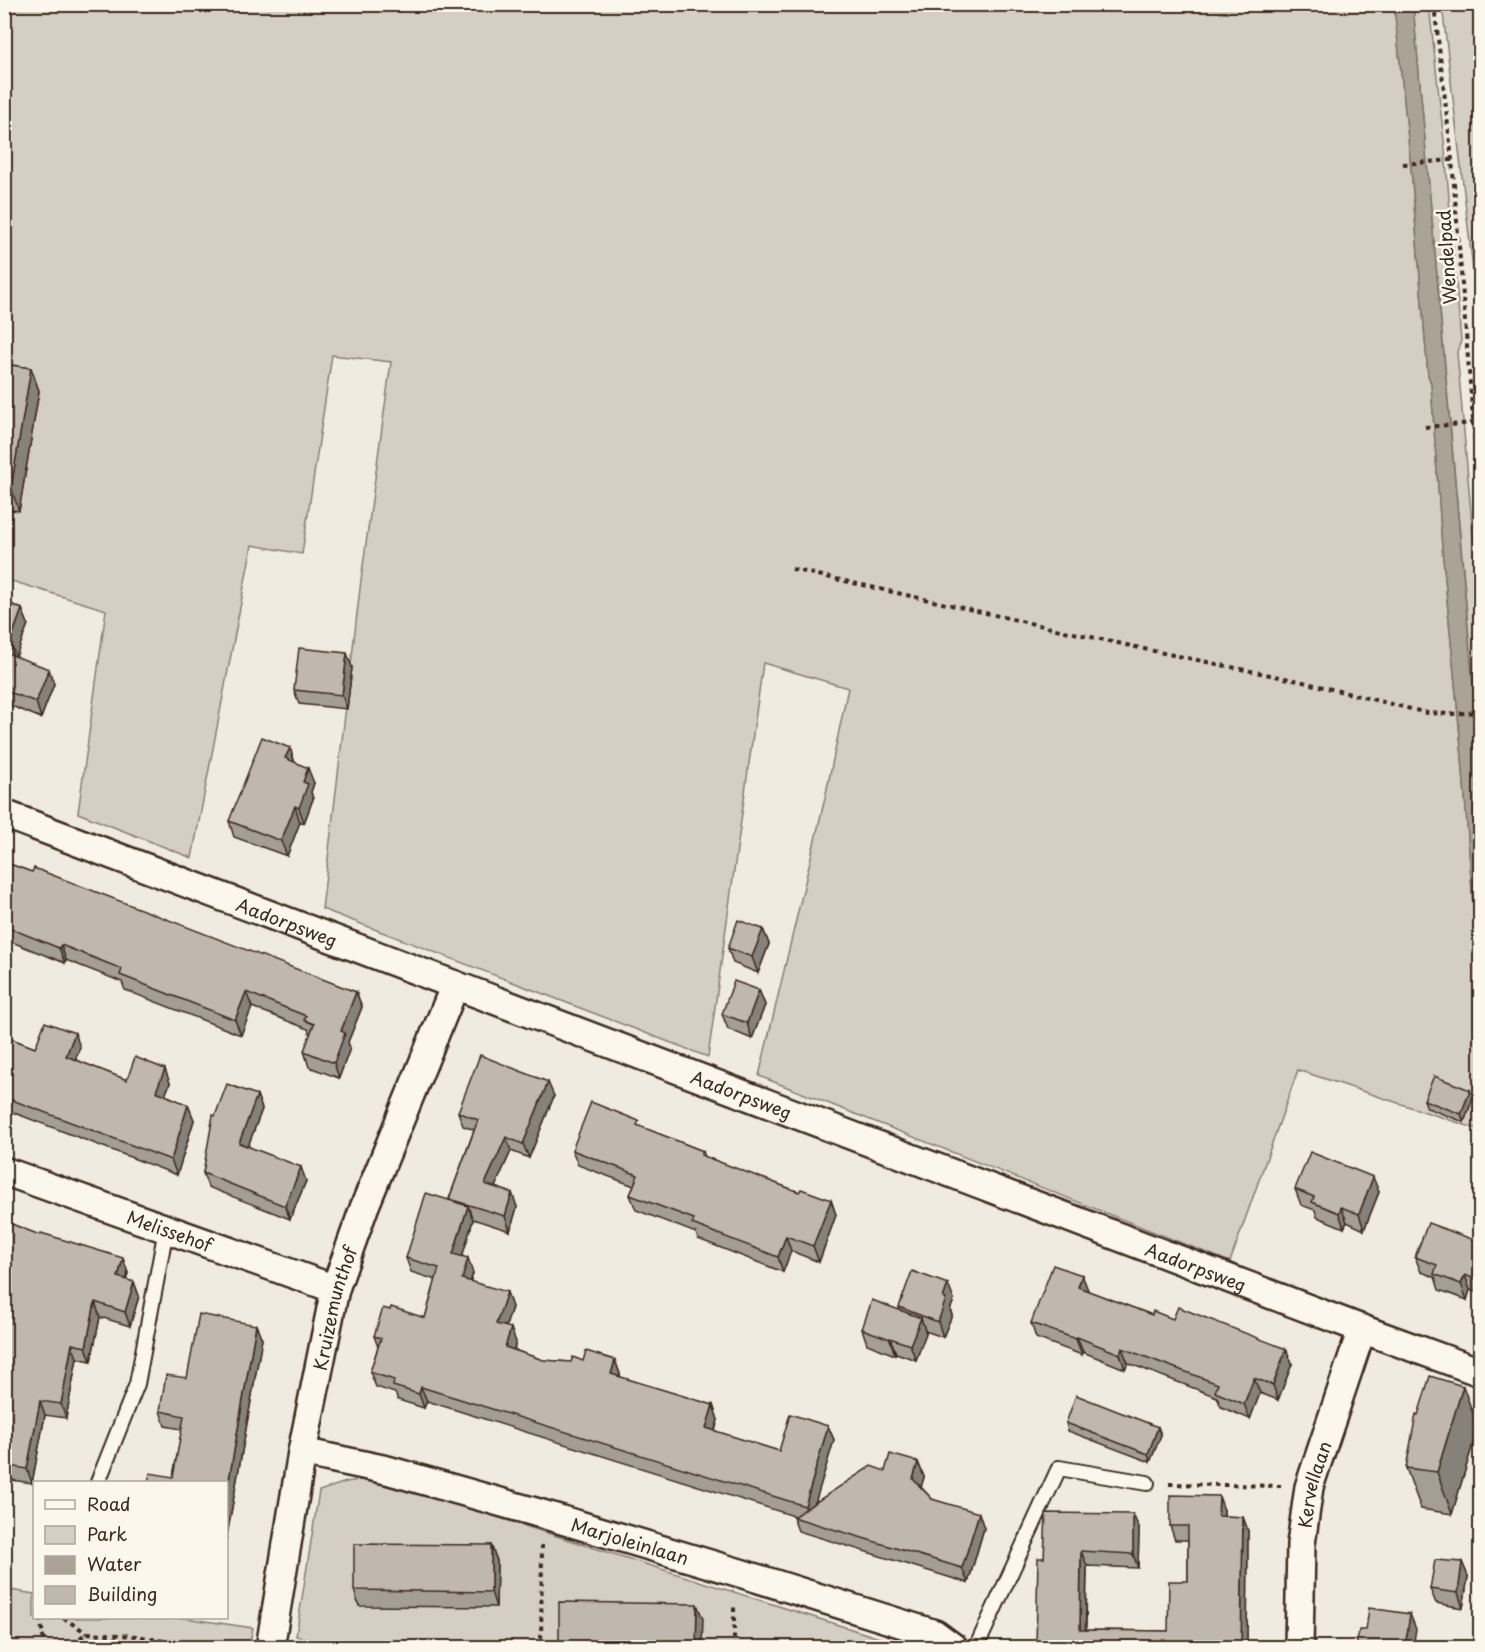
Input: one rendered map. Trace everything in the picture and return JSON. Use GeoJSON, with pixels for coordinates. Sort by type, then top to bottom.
{"type":"FeatureCollection","features":[{"type":"Feature","properties":{"kind":"street","name":"Aadorpsweg"},"geometry":{"type":"LineString","coordinates":[[4,814],[1480,1372]]}},
{"type":"Feature","properties":{"kind":"street","name":"Kruizemunthof"},"geometry":{"type":"LineString","coordinates":[[270,1647],[302,1452],[335,1289],[364,1208],[455,985]]}},
{"type":"Feature","properties":{"kind":"street","name":"Melissehof"},"geometry":{"type":"LineString","coordinates":[[4,1171],[335,1289]]}},
{"type":"Feature","properties":{"kind":"street","name":"Kervellaan"},"geometry":{"type":"LineString","coordinates":[[1299,1647],[1301,1544],[1309,1487],[1362,1329]]}},
{"type":"Feature","properties":{"kind":"street","name":"Marjoleinlaan"},"geometry":{"type":"LineString","coordinates":[[302,1452],[387,1470],[543,1514],[934,1634],[954,1647]]}},
{"type":"Feature","properties":{"kind":"lane"},"geometry":{"type":"LineString","coordinates":[[98,1481],[137,1384],[166,1229]]}},
{"type":"Feature","properties":{"kind":"lane"},"geometry":{"type":"LineString","coordinates":[[976,1647],[1059,1468],[1147,1483]]}},
{"type":"Feature","properties":{"kind":"path","name":"Wendelpad"},"geometry":{"type":"LineString","coordinates":[[1434,4],[1452,160],[1480,507]]}},
{"type":"Feature","properties":{"kind":"path"},"geometry":{"type":"LineString","coordinates":[[1403,164],[1452,160]]}},
{"type":"Feature","properties":{"kind":"path"},"geometry":{"type":"LineString","coordinates":[[1425,427],[1473,423]]}},
{"type":"Feature","properties":{"kind":"path"},"geometry":{"type":"LineString","coordinates":[[792,569],[1144,649],[1299,681],[1427,713],[1480,712]]}},
{"type":"Feature","properties":{"kind":"path"},"geometry":{"type":"LineString","coordinates":[[1147,1483],[1309,1487]]}},
{"type":"Feature","properties":{"kind":"path"},"geometry":{"type":"LineString","coordinates":[[541,1647],[543,1514]]}},
{"type":"Feature","properties":{"kind":"path"},"geometry":{"type":"LineString","coordinates":[[734,1647],[734,1602],[740,1573]]}},
{"type":"Feature","properties":{"kind":"path"},"geometry":{"type":"LineString","coordinates":[[40,1619],[45,1647]]}},
{"type":"Feature","properties":{"kind":"path"},"geometry":{"type":"LineString","coordinates":[[66,1619],[87,1633],[137,1636],[200,1647]]}},
{"type":"Feature","properties":{"kind":"path"},"geometry":{"type":"LineString","coordinates":[[66,1647],[87,1633]]}},
{"type":"Feature","properties":{"kind":"green space"},"geometry":{"type":"Polygon","coordinates":[[[5,5],[1394,5],[1410,157],[1428,375],[1431,383],[1442,547],[1473,904],[1480,912],[1480,1130],[1298,1070],[1230,1262],[759,1076],[825,798],[848,688],[763,663],[708,1057],[322,909],[361,580],[391,362],[332,355],[302,554],[252,545],[192,858],[78,813],[106,610],[5,579],[5,555],[32,393],[5,387],[5,5]]]}},
{"type":"Feature","properties":{"kind":"green space"},"geometry":{"type":"Polygon","coordinates":[[[1413,5],[1429,5],[1445,150],[1461,341],[1457,352],[1480,616],[1480,760],[1413,5]]]}},
{"type":"Feature","properties":{"kind":"green space"},"geometry":{"type":"Polygon","coordinates":[[[1442,5],[1480,5],[1480,329],[1442,5]]]}},
{"type":"Feature","properties":{"kind":"green space"},"geometry":{"type":"Polygon","coordinates":[[[365,1479],[408,1489],[908,1647],[303,1648],[305,1638],[296,1636],[319,1491],[346,1482],[365,1479]]]}},
{"type":"Feature","properties":{"kind":"green space"},"geometry":{"type":"Polygon","coordinates":[[[4,1589],[33,1594],[33,1619],[192,1619],[253,1628],[249,1647],[5,1647],[4,1589]]]}},
{"type":"Feature","properties":{"kind":"water"},"geometry":{"type":"Polygon","coordinates":[[[1394,5],[1413,5],[1480,766],[1480,912],[1473,904],[1442,547],[1431,383],[1428,375],[1411,167],[1394,5]]]}},
{"type":"Feature","properties":{"kind":"building"},"geometry":{"type":"Polygon","coordinates":[[[4,364],[31,368],[11,488],[4,487],[4,364]]]}},
{"type":"Feature","properties":{"kind":"building"},"geometry":{"type":"Polygon","coordinates":[[[4,601],[22,609],[10,642],[4,639],[4,601]]]}},
{"type":"Feature","properties":{"kind":"building"},"geometry":{"type":"Polygon","coordinates":[[[299,648],[347,653],[342,695],[294,690],[299,648]]]}},
{"type":"Feature","properties":{"kind":"building"},"geometry":{"type":"Polygon","coordinates":[[[4,652],[49,669],[36,702],[4,690],[4,652]]]}},
{"type":"Feature","properties":{"kind":"building"},"geometry":{"type":"Polygon","coordinates":[[[262,737],[290,748],[285,758],[308,768],[303,782],[308,784],[299,808],[295,806],[281,841],[229,821],[262,737]]]}},
{"type":"Feature","properties":{"kind":"building"},"geometry":{"type":"Polygon","coordinates":[[[4,862],[32,872],[34,868],[356,992],[341,1031],[345,1033],[334,1063],[304,1051],[314,1024],[304,1020],[306,1016],[246,992],[235,1020],[120,975],[122,969],[61,945],[59,948],[4,926],[4,862]]]}},
{"type":"Feature","properties":{"kind":"building"},"geometry":{"type":"Polygon","coordinates":[[[738,920],[763,929],[752,957],[728,948],[738,920]]]}},
{"type":"Feature","properties":{"kind":"building"},"geometry":{"type":"Polygon","coordinates":[[[734,981],[759,990],[747,1023],[722,1014],[734,981]]]}},
{"type":"Feature","properties":{"kind":"building"},"geometry":{"type":"Polygon","coordinates":[[[45,1022],[75,1033],[66,1056],[127,1080],[135,1057],[165,1069],[156,1091],[188,1105],[171,1160],[4,1097],[4,1036],[35,1048],[45,1022]]]}},
{"type":"Feature","properties":{"kind":"building"},"geometry":{"type":"Polygon","coordinates":[[[480,1055],[548,1082],[523,1144],[506,1137],[485,1184],[512,1193],[505,1216],[449,1199],[478,1120],[458,1112],[480,1055]]]}},
{"type":"Feature","properties":{"kind":"building"},"geometry":{"type":"Polygon","coordinates":[[[1434,1076],[1470,1090],[1461,1114],[1424,1100],[1434,1076]]]}},
{"type":"Feature","properties":{"kind":"building"},"geometry":{"type":"Polygon","coordinates":[[[227,1084],[257,1095],[239,1143],[301,1167],[285,1206],[203,1173],[213,1115],[215,1116],[227,1084]]]}},
{"type":"Feature","properties":{"kind":"building"},"geometry":{"type":"Polygon","coordinates":[[[591,1102],[639,1121],[637,1125],[703,1151],[701,1155],[799,1192],[801,1189],[831,1200],[813,1246],[786,1236],[778,1257],[692,1224],[694,1219],[630,1195],[638,1175],[572,1150],[591,1102]]]}},
{"type":"Feature","properties":{"kind":"building"},"geometry":{"type":"Polygon","coordinates":[[[1310,1152],[1373,1177],[1359,1214],[1341,1207],[1339,1213],[1312,1202],[1314,1197],[1295,1189],[1310,1152]]]}},
{"type":"Feature","properties":{"kind":"building"},"geometry":{"type":"Polygon","coordinates":[[[426,1193],[468,1206],[453,1254],[468,1258],[462,1279],[507,1292],[496,1324],[511,1328],[505,1347],[543,1360],[571,1362],[573,1357],[583,1361],[586,1351],[615,1360],[611,1374],[713,1405],[706,1428],[779,1451],[790,1414],[828,1426],[805,1506],[421,1387],[419,1394],[393,1386],[394,1380],[370,1372],[381,1338],[374,1336],[383,1308],[390,1310],[391,1307],[425,1318],[439,1268],[406,1258],[426,1193]]]}},
{"type":"Feature","properties":{"kind":"building"},"geometry":{"type":"Polygon","coordinates":[[[4,1218],[9,1223],[40,1235],[41,1233],[123,1258],[118,1277],[134,1282],[125,1312],[95,1302],[86,1347],[72,1344],[61,1404],[40,1401],[27,1469],[4,1465],[4,1218]]]}},
{"type":"Feature","properties":{"kind":"building"},"geometry":{"type":"Polygon","coordinates":[[[1428,1223],[1480,1242],[1480,1281],[1465,1275],[1461,1284],[1434,1274],[1437,1265],[1415,1257],[1428,1223]]]}},
{"type":"Feature","properties":{"kind":"building"},"geometry":{"type":"Polygon","coordinates":[[[1053,1265],[1082,1275],[1078,1287],[1152,1315],[1153,1311],[1173,1319],[1178,1307],[1286,1349],[1273,1385],[1254,1378],[1244,1404],[1215,1392],[1218,1384],[1122,1348],[1120,1354],[1077,1337],[1076,1339],[1031,1323],[1053,1265]]]}},
{"type":"Feature","properties":{"kind":"building"},"geometry":{"type":"Polygon","coordinates":[[[912,1271],[948,1284],[943,1298],[946,1299],[938,1322],[899,1307],[912,1271]]]}},
{"type":"Feature","properties":{"kind":"building"},"geometry":{"type":"Polygon","coordinates":[[[872,1300],[921,1318],[910,1345],[862,1329],[872,1300]]]}},
{"type":"Feature","properties":{"kind":"building"},"geometry":{"type":"Polygon","coordinates":[[[199,1314],[256,1325],[228,1486],[228,1481],[148,1481],[150,1473],[173,1477],[184,1416],[160,1411],[166,1375],[187,1378],[199,1314]]]}},
{"type":"Feature","properties":{"kind":"building"},"geometry":{"type":"Polygon","coordinates":[[[1430,1376],[1463,1386],[1437,1472],[1406,1468],[1416,1414],[1418,1415],[1430,1376]]]}},
{"type":"Feature","properties":{"kind":"building"},"geometry":{"type":"Polygon","coordinates":[[[1076,1395],[1158,1427],[1148,1454],[1066,1423],[1076,1395]]]}},
{"type":"Feature","properties":{"kind":"building"},"geometry":{"type":"Polygon","coordinates":[[[890,1454],[918,1462],[913,1479],[932,1499],[979,1513],[962,1568],[793,1517],[871,1466],[885,1471],[890,1454]]]}},
{"type":"Feature","properties":{"kind":"building"},"geometry":{"type":"Polygon","coordinates":[[[1170,1495],[1219,1496],[1218,1516],[1243,1517],[1241,1647],[1036,1647],[1038,1558],[1044,1558],[1046,1513],[1133,1514],[1133,1554],[1081,1551],[1080,1630],[1168,1631],[1169,1581],[1188,1581],[1188,1526],[1170,1526],[1170,1495]]]}},
{"type":"Feature","properties":{"kind":"building"},"geometry":{"type":"Polygon","coordinates":[[[354,1544],[491,1545],[491,1592],[354,1590],[354,1544]]]}},
{"type":"Feature","properties":{"kind":"building"},"geometry":{"type":"Polygon","coordinates":[[[1435,1560],[1462,1562],[1458,1593],[1430,1589],[1435,1560]]]}},
{"type":"Feature","properties":{"kind":"building"},"geometry":{"type":"Polygon","coordinates":[[[559,1602],[697,1604],[696,1647],[559,1647],[559,1602]]]}},
{"type":"Feature","properties":{"kind":"building"},"geometry":{"type":"Polygon","coordinates":[[[1369,1608],[1410,1614],[1405,1647],[1356,1647],[1359,1630],[1366,1630],[1369,1608]]]}}]}
